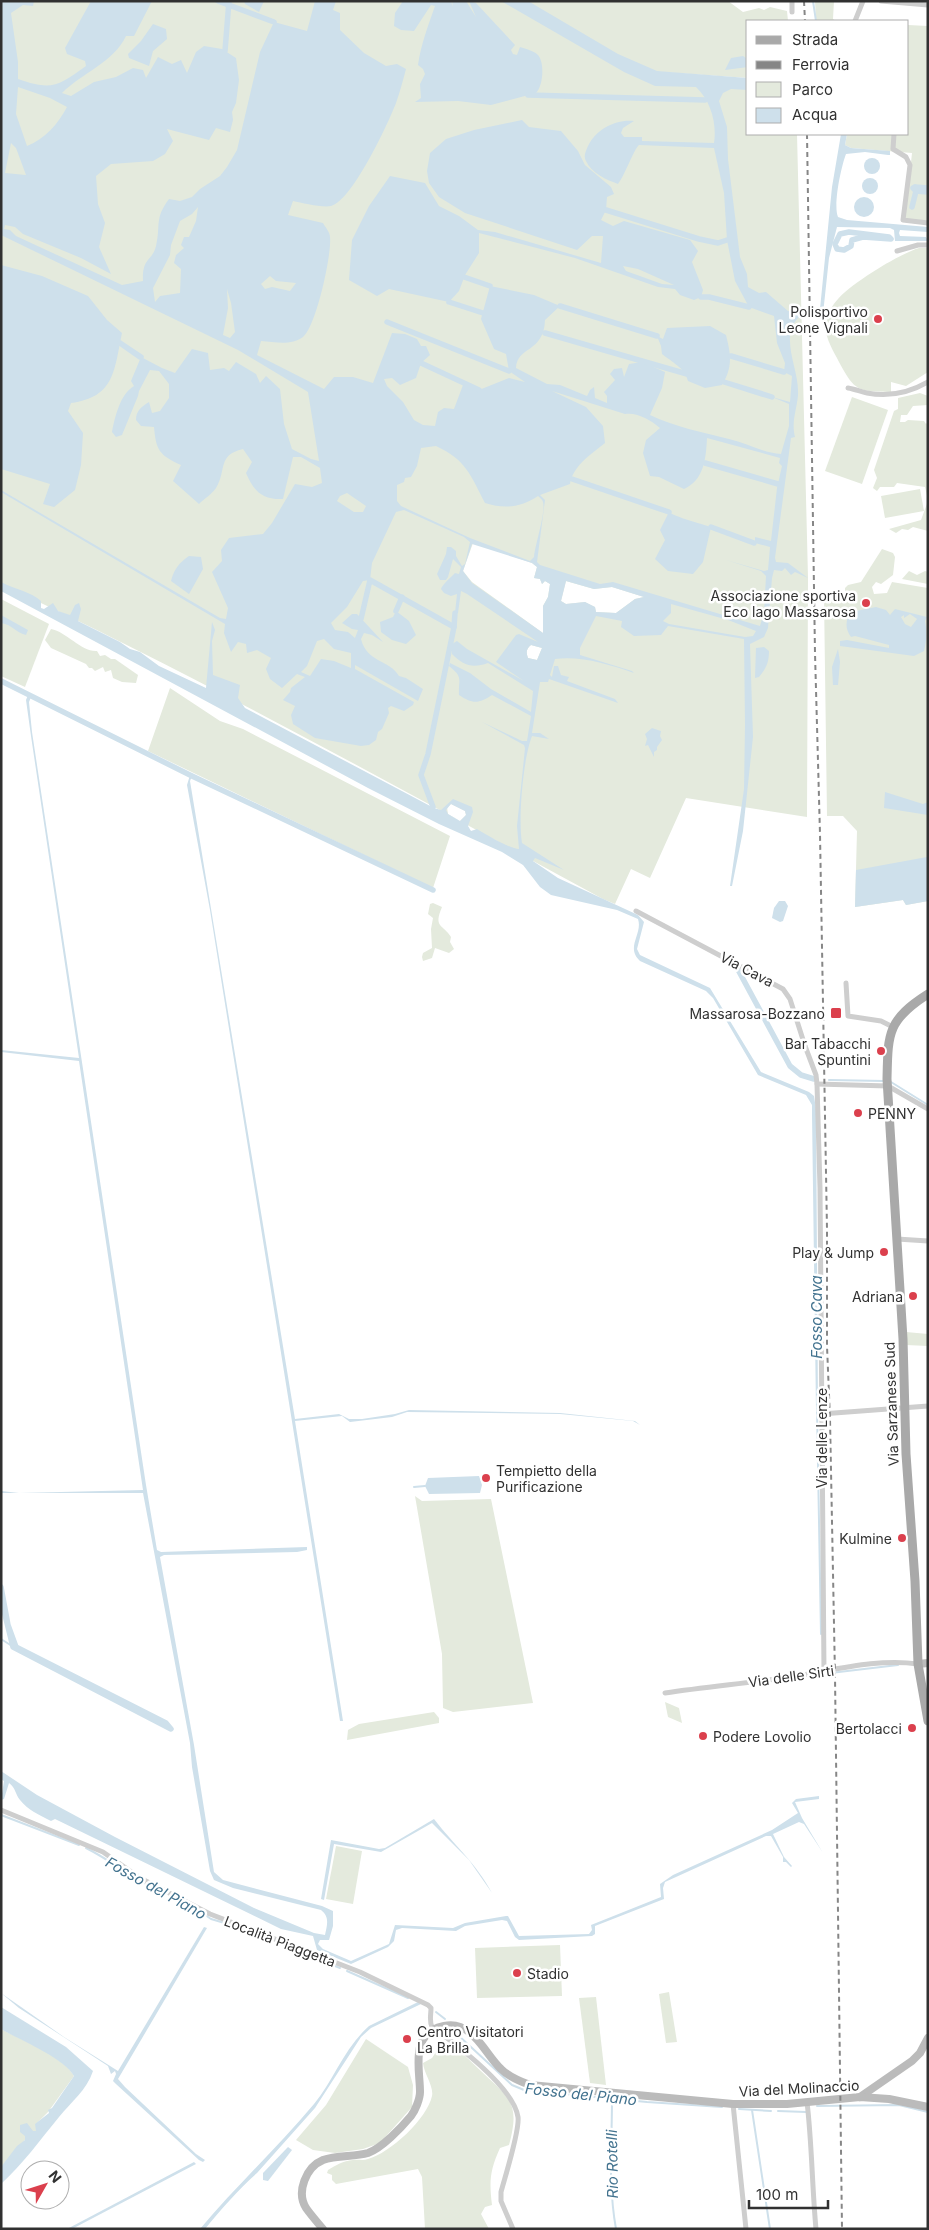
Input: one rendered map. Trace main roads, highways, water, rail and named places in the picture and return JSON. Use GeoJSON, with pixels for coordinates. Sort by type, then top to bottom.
{"type":"FeatureCollection","features":[{"type":"Feature","properties":{"kind":"main road","name":"Via Sarzanese Sud"},"geometry":{"type":"LineString","coordinates":[[928,994],[900,1016],[893,1027],[888,1046],[888,1083],[918,1664],[928,1721]]}},
{"type":"Feature","properties":{"kind":"water"},"geometry":{"type":"Polygon","coordinates":[[[1,1],[34,1],[33,6],[23,5],[11,13],[18,62],[18,79],[39,85],[47,85],[61,82],[86,66],[85,61],[67,54],[65,48],[91,1],[152,1],[134,36],[126,36],[114,53],[62,93],[71,96],[94,82],[116,77],[133,68],[143,70],[146,78],[158,57],[172,64],[181,60],[187,73],[196,52],[204,46],[222,49],[236,58],[239,80],[230,132],[216,128],[209,140],[167,129],[173,141],[165,154],[153,161],[111,164],[96,176],[98,204],[105,223],[99,247],[111,274],[81,258],[23,234],[15,227],[5,225],[4,229],[10,230],[16,236],[122,285],[143,281],[144,268],[156,246],[161,212],[169,199],[180,201],[192,197],[200,189],[220,176],[237,150],[260,52],[274,22],[307,31],[315,1],[336,1],[333,10],[340,13],[340,30],[364,53],[386,66],[397,64],[406,69],[396,103],[385,127],[359,177],[349,191],[331,206],[318,206],[293,201],[288,215],[323,223],[329,233],[330,246],[322,290],[313,320],[303,337],[293,342],[261,341],[257,355],[324,389],[334,377],[353,377],[373,383],[392,333],[405,334],[417,339],[421,346],[426,346],[430,355],[421,363],[416,378],[400,385],[392,378],[384,379],[387,386],[403,402],[414,420],[423,425],[435,426],[438,412],[444,408],[454,409],[463,385],[479,390],[509,378],[525,382],[509,371],[506,354],[494,349],[481,319],[490,286],[534,295],[560,306],[545,320],[544,331],[536,344],[517,361],[516,368],[547,384],[560,385],[587,396],[594,387],[595,398],[607,403],[607,396],[604,392],[615,380],[610,374],[614,369],[622,368],[624,377],[629,364],[642,362],[665,372],[662,388],[650,415],[659,419],[768,452],[781,454],[789,426],[789,404],[772,397],[790,402],[792,376],[784,372],[785,363],[777,343],[774,316],[749,307],[735,281],[727,240],[724,193],[714,148],[639,145],[618,184],[595,172],[585,159],[588,146],[601,130],[607,126],[627,121],[634,121],[623,128],[621,133],[624,137],[642,137],[642,141],[714,143],[714,121],[706,99],[696,87],[655,86],[624,72],[501,1],[528,1],[618,54],[657,71],[746,78],[746,90],[731,89],[723,93],[719,101],[727,127],[728,159],[740,257],[747,274],[748,287],[759,293],[766,292],[788,311],[817,315],[820,309],[832,187],[841,135],[847,135],[845,145],[851,148],[890,151],[890,155],[865,152],[846,154],[837,195],[838,217],[847,220],[928,227],[928,232],[900,230],[899,233],[900,236],[926,237],[928,241],[895,241],[894,230],[890,228],[837,227],[829,258],[823,314],[815,318],[800,316],[794,323],[791,331],[790,344],[798,395],[794,421],[795,437],[791,438],[775,558],[776,562],[788,563],[808,578],[795,572],[791,575],[785,568],[782,571],[774,570],[768,628],[764,637],[750,644],[753,737],[743,831],[732,886],[730,886],[744,789],[744,639],[668,626],[661,635],[634,636],[621,627],[622,621],[596,616],[580,648],[580,655],[634,673],[585,660],[555,659],[550,675],[552,677],[554,666],[558,666],[561,675],[569,677],[567,681],[615,699],[618,703],[549,679],[548,682],[540,682],[532,733],[540,733],[549,739],[532,736],[526,759],[521,805],[522,843],[564,870],[535,858],[533,861],[558,878],[638,915],[644,922],[637,949],[640,955],[710,988],[761,1072],[809,1092],[814,1096],[816,1109],[818,1409],[816,1410],[812,1105],[806,1095],[758,1075],[713,998],[706,991],[640,961],[634,951],[639,925],[638,919],[617,910],[551,895],[540,887],[523,865],[502,852],[439,824],[368,788],[1,591],[1,582],[37,598],[41,601],[41,608],[44,609],[53,603],[58,611],[70,615],[75,605],[79,603],[81,609],[78,621],[130,649],[140,652],[159,666],[206,688],[212,622],[215,630],[212,641],[213,675],[240,685],[238,698],[245,708],[434,808],[441,810],[453,799],[472,807],[473,812],[468,826],[471,831],[477,829],[491,838],[519,849],[517,826],[525,748],[524,745],[482,722],[522,741],[527,741],[531,716],[492,695],[476,702],[459,695],[457,673],[449,666],[450,663],[470,673],[491,689],[531,712],[533,691],[488,663],[472,666],[460,661],[452,654],[452,644],[457,641],[467,649],[524,681],[496,662],[516,635],[519,634],[538,642],[461,591],[458,613],[455,613],[457,594],[451,596],[444,593],[441,589],[455,573],[459,574],[461,567],[453,559],[446,580],[440,580],[437,574],[447,547],[451,547],[456,551],[456,556],[462,566],[465,564],[470,542],[464,537],[404,510],[396,512],[372,563],[370,580],[363,581],[347,607],[331,623],[335,630],[348,632],[355,638],[358,630],[342,623],[352,614],[357,614],[383,642],[372,635],[364,633],[361,639],[368,653],[390,666],[399,676],[406,678],[423,689],[418,701],[355,665],[355,669],[414,702],[413,705],[404,711],[391,706],[388,708],[389,713],[382,729],[378,732],[376,740],[369,745],[361,746],[315,738],[293,724],[291,715],[295,706],[283,700],[291,688],[305,677],[297,674],[282,688],[270,679],[266,669],[271,658],[257,650],[247,653],[246,644],[238,642],[231,652],[224,633],[225,624],[1,492],[1,490],[220,618],[226,619],[228,608],[212,572],[222,561],[221,550],[229,538],[263,534],[272,523],[295,484],[312,487],[322,483],[320,468],[301,457],[293,457],[283,499],[270,498],[260,494],[249,480],[246,473],[252,462],[243,449],[229,455],[216,488],[199,504],[173,481],[181,465],[163,455],[160,451],[154,427],[141,426],[136,420],[138,412],[149,402],[152,413],[160,411],[169,398],[169,384],[159,371],[150,370],[139,391],[122,435],[116,437],[112,432],[119,406],[125,394],[134,386],[131,381],[141,357],[175,373],[192,349],[208,353],[210,370],[224,368],[229,371],[236,362],[256,374],[260,383],[266,376],[280,389],[284,424],[292,449],[319,461],[308,392],[238,350],[1,235],[1,1]],[[18,87],[16,114],[27,146],[40,139],[50,130],[67,107],[50,98],[18,87]],[[11,143],[5,173],[26,175],[16,148],[11,143]],[[198,207],[192,214],[180,221],[171,245],[170,255],[153,288],[155,302],[160,296],[180,293],[181,269],[174,263],[176,255],[184,248],[181,245],[184,237],[189,237],[196,221],[198,207]],[[270,276],[261,284],[265,289],[272,287],[290,291],[296,283],[276,281],[270,276]],[[227,289],[228,308],[223,335],[230,338],[235,332],[227,289]],[[552,391],[586,407],[603,426],[605,443],[578,466],[570,484],[540,495],[545,500],[537,562],[540,565],[600,584],[613,582],[760,626],[764,612],[766,576],[761,571],[726,560],[764,571],[768,570],[770,547],[755,543],[755,537],[771,541],[777,488],[782,466],[779,463],[780,458],[707,438],[703,468],[696,480],[684,489],[659,477],[650,476],[643,453],[646,440],[660,428],[656,425],[639,415],[625,414],[552,391]],[[436,446],[421,448],[417,466],[411,477],[405,478],[404,482],[397,485],[397,501],[401,506],[470,538],[530,561],[534,557],[544,507],[543,501],[538,496],[525,503],[505,507],[485,503],[471,476],[461,463],[436,446]],[[347,493],[340,496],[337,501],[354,512],[363,512],[366,506],[347,493]],[[472,544],[463,571],[472,583],[543,633],[543,606],[548,597],[550,584],[545,581],[542,584],[540,579],[534,578],[537,567],[532,563],[472,544]],[[566,581],[561,601],[566,604],[585,602],[595,607],[596,612],[616,613],[635,599],[644,597],[612,587],[594,589],[566,581]],[[671,604],[671,613],[663,621],[669,624],[745,637],[753,636],[756,631],[728,620],[671,604]],[[324,639],[317,641],[307,666],[301,672],[310,676],[321,659],[334,661],[351,668],[351,653],[334,649],[324,639]],[[531,645],[527,650],[528,658],[537,660],[542,648],[531,645]],[[451,804],[446,810],[448,814],[460,821],[466,815],[465,811],[451,804]]]}},
{"type":"Feature","properties":{"kind":"water"},"geometry":{"type":"Polygon","coordinates":[[[244,1],[264,1],[259,12],[245,4],[244,1]]]}},
{"type":"Feature","properties":{"kind":"water"},"geometry":{"type":"Polygon","coordinates":[[[403,1],[451,1],[453,7],[452,1],[466,1],[476,17],[469,1],[476,3],[515,45],[511,50],[513,54],[517,55],[520,47],[538,55],[542,63],[542,80],[536,93],[491,105],[458,101],[415,102],[421,98],[420,84],[425,74],[418,65],[423,42],[435,6],[431,5],[414,31],[401,30],[394,26],[395,13],[403,1]]]}},
{"type":"Feature","properties":{"kind":"water"},"geometry":{"type":"Polygon","coordinates":[[[153,24],[166,29],[167,39],[153,51],[149,66],[129,58],[128,54],[141,41],[153,24]]]}},
{"type":"Feature","properties":{"kind":"water"},"geometry":{"type":"Polygon","coordinates":[[[743,56],[746,58],[746,67],[725,70],[731,58],[743,56]]]}},
{"type":"Feature","properties":{"kind":"water"},"geometry":{"type":"Polygon","coordinates":[[[522,120],[529,127],[561,131],[578,151],[585,165],[611,187],[614,194],[607,197],[606,210],[601,220],[613,226],[624,221],[690,240],[698,251],[692,262],[703,290],[701,297],[694,300],[680,295],[675,289],[658,287],[575,258],[479,233],[479,253],[465,275],[459,291],[449,302],[389,289],[377,296],[349,280],[352,240],[369,206],[390,176],[425,183],[439,206],[459,216],[478,230],[495,232],[601,263],[603,236],[592,236],[577,250],[465,213],[439,197],[429,183],[427,171],[430,153],[446,139],[474,130],[522,120]],[[623,266],[626,271],[662,284],[674,285],[638,269],[623,266]]]}},
{"type":"Feature","properties":{"kind":"water"},"geometry":{"type":"Polygon","coordinates":[[[872,158],[878,160],[880,166],[878,172],[872,174],[866,172],[864,166],[866,160],[872,158]]]}},
{"type":"Feature","properties":{"kind":"water"},"geometry":{"type":"Polygon","coordinates":[[[870,178],[876,180],[878,186],[876,192],[870,194],[864,192],[862,186],[864,180],[870,178]]]}},
{"type":"Feature","properties":{"kind":"water"},"geometry":{"type":"Polygon","coordinates":[[[864,197],[871,200],[874,207],[871,214],[864,217],[857,214],[854,207],[857,200],[864,197]]]}},
{"type":"Feature","properties":{"kind":"water"},"geometry":{"type":"Polygon","coordinates":[[[1,265],[42,276],[88,296],[107,320],[122,333],[117,359],[110,380],[96,395],[71,403],[68,411],[83,433],[81,465],[75,490],[54,507],[43,504],[50,484],[1,469],[1,265]]]}},
{"type":"Feature","properties":{"kind":"water"},"geometry":{"type":"Polygon","coordinates":[[[710,326],[726,335],[730,361],[726,379],[722,385],[705,388],[688,381],[684,372],[662,354],[657,336],[663,339],[667,328],[710,326]]]}},
{"type":"Feature","properties":{"kind":"water"},"geometry":{"type":"Polygon","coordinates":[[[669,512],[711,527],[703,562],[693,574],[668,571],[655,559],[665,540],[660,530],[669,512]]]}},
{"type":"Feature","properties":{"kind":"water"},"geometry":{"type":"Polygon","coordinates":[[[189,556],[201,557],[203,569],[189,594],[171,581],[177,567],[189,556]]]}},
{"type":"Feature","properties":{"kind":"water"},"geometry":{"type":"Polygon","coordinates":[[[876,607],[886,610],[890,615],[895,609],[927,617],[925,621],[926,643],[924,651],[914,656],[840,646],[840,641],[847,640],[889,648],[889,645],[855,636],[851,637],[846,624],[851,612],[876,607]],[[910,614],[904,618],[904,615],[901,617],[905,624],[911,627],[917,619],[910,614]]]}},
{"type":"Feature","properties":{"kind":"water"},"geometry":{"type":"Polygon","coordinates":[[[396,611],[409,621],[416,635],[406,644],[392,640],[381,632],[380,622],[393,617],[396,611]]]}},
{"type":"Feature","properties":{"kind":"water"},"geometry":{"type":"Polygon","coordinates":[[[1,615],[28,630],[26,635],[1,623],[1,615]]]}},
{"type":"Feature","properties":{"kind":"water"},"geometry":{"type":"Polygon","coordinates":[[[764,647],[769,651],[768,662],[759,677],[755,678],[756,648],[764,647]]]}},
{"type":"Feature","properties":{"kind":"water"},"geometry":{"type":"Polygon","coordinates":[[[838,649],[840,662],[838,685],[833,685],[832,667],[838,649]]]}},
{"type":"Feature","properties":{"kind":"water"},"geometry":{"type":"Polygon","coordinates":[[[28,695],[31,697],[29,702],[32,732],[157,1550],[161,1552],[307,1547],[307,1550],[297,1552],[164,1555],[160,1557],[194,1745],[214,1872],[223,1880],[322,1906],[333,1911],[333,1926],[329,1940],[320,1940],[318,1944],[323,1949],[351,1961],[389,1944],[395,1925],[453,1928],[465,1923],[508,1916],[519,1936],[589,1934],[592,1930],[591,1925],[661,1897],[660,1884],[673,1875],[772,1830],[798,1813],[792,1803],[796,1799],[819,1796],[819,1799],[795,1802],[802,1818],[823,1853],[804,1824],[799,1822],[773,1834],[791,1867],[786,1862],[783,1862],[783,1857],[771,1836],[766,1836],[665,1882],[663,1888],[664,1899],[595,1926],[595,1934],[592,1936],[519,1940],[515,1937],[507,1921],[502,1920],[465,1926],[456,1931],[402,1928],[396,1930],[394,1941],[388,1947],[351,1964],[317,1950],[313,1936],[281,1929],[55,1819],[51,1821],[38,1814],[23,1804],[9,1783],[4,1799],[1,1800],[4,1781],[1,1779],[1,1771],[37,1795],[254,1908],[314,1933],[325,1935],[327,1918],[321,1910],[233,1888],[214,1880],[210,1871],[192,1767],[190,1743],[143,1493],[19,1493],[143,1490],[79,1061],[1,1052],[1,1050],[79,1058],[31,736],[26,700],[28,695]]]}},
{"type":"Feature","properties":{"kind":"water"},"geometry":{"type":"Polygon","coordinates":[[[652,728],[661,731],[660,736],[662,740],[654,752],[654,757],[648,745],[645,746],[647,739],[645,734],[652,728]]]}},
{"type":"Feature","properties":{"kind":"water"},"geometry":{"type":"Polygon","coordinates":[[[190,775],[192,776],[190,781],[295,1419],[339,1414],[349,1419],[362,1419],[409,1410],[560,1413],[635,1421],[640,1425],[633,1421],[560,1414],[407,1412],[392,1417],[350,1422],[342,1416],[295,1421],[343,1721],[340,1721],[210,910],[187,785],[190,775]]]}},
{"type":"Feature","properties":{"kind":"water"},"geometry":{"type":"Polygon","coordinates":[[[885,792],[923,804],[928,802],[928,815],[884,808],[885,792]]]}},
{"type":"Feature","properties":{"kind":"water"},"geometry":{"type":"Polygon","coordinates":[[[928,851],[928,901],[906,905],[903,900],[855,907],[856,870],[927,857],[928,851]]]}},
{"type":"Feature","properties":{"kind":"water"},"geometry":{"type":"Polygon","coordinates":[[[779,901],[785,901],[788,906],[783,921],[780,922],[772,918],[774,908],[779,901]]]}},
{"type":"Feature","properties":{"kind":"water"},"geometry":{"type":"Polygon","coordinates":[[[479,1476],[482,1485],[480,1493],[429,1494],[425,1486],[428,1478],[479,1476]]]}},
{"type":"Feature","properties":{"kind":"water"},"geometry":{"type":"Polygon","coordinates":[[[1,1491],[19,1493],[1,1493],[1,1491]]]}},
{"type":"Feature","properties":{"kind":"water"},"geometry":{"type":"Polygon","coordinates":[[[434,1819],[472,1863],[492,1893],[469,1860],[432,1823],[381,1852],[334,1844],[324,1900],[321,1899],[331,1840],[379,1849],[385,1848],[434,1819]]]}},
{"type":"Feature","properties":{"kind":"water"},"geometry":{"type":"Polygon","coordinates":[[[204,1927],[207,1928],[118,2079],[196,2154],[205,2160],[203,2162],[113,2081],[116,2074],[115,2071],[111,2074],[108,2066],[19,2008],[1,1993],[64,2037],[118,2071],[204,1927]]]}},
{"type":"Feature","properties":{"kind":"water"},"geometry":{"type":"Polygon","coordinates":[[[418,2002],[421,2004],[371,2028],[361,2037],[315,2108],[205,2229],[200,2229],[314,2104],[360,2035],[369,2026],[418,2002]]]}},
{"type":"Feature","properties":{"kind":"water"},"geometry":{"type":"Polygon","coordinates":[[[1,2007],[66,2047],[93,2071],[83,2090],[24,2160],[20,2160],[20,2164],[1,2184],[1,2167],[17,2146],[25,2140],[25,2136],[20,2132],[20,2125],[27,2123],[33,2131],[36,2131],[35,2124],[49,2113],[48,2110],[52,2108],[74,2076],[69,2069],[52,2056],[1,2029],[1,2007]]]}},
{"type":"Feature","properties":{"kind":"water"},"geometry":{"type":"Polygon","coordinates":[[[288,2147],[292,2150],[268,2181],[263,2180],[263,2173],[288,2147]]]}},
{"type":"Feature","properties":{"kind":"water"},"geometry":{"type":"Polygon","coordinates":[[[194,2162],[196,2164],[72,2229],[67,2229],[194,2162]]]}},
{"type":"Feature","properties":{"kind":"waterway"},"geometry":{"type":"LineString","coordinates":[[218,1],[274,22]]}},
{"type":"Feature","properties":{"kind":"waterway"},"geometry":{"type":"LineString","coordinates":[[225,51],[229,1]]}},
{"type":"Feature","properties":{"kind":"waterway"},"geometry":{"type":"LineString","coordinates":[[813,1],[816,20]]}},
{"type":"Feature","properties":{"kind":"waterway"},"geometry":{"type":"LineString","coordinates":[[528,95],[705,100]]}},
{"type":"Feature","properties":{"kind":"waterway"},"geometry":{"type":"LineString","coordinates":[[915,187],[913,188],[916,191],[928,192]]}},
{"type":"Feature","properties":{"kind":"waterway"},"geometry":{"type":"LineString","coordinates":[[915,187],[928,188]]}},
{"type":"Feature","properties":{"kind":"waterway"},"geometry":{"type":"LineString","coordinates":[[912,207],[916,191]]}},
{"type":"Feature","properties":{"kind":"waterway"},"geometry":{"type":"LineString","coordinates":[[606,210],[699,239],[718,243],[727,240]]}},
{"type":"Feature","properties":{"kind":"waterway"},"geometry":{"type":"LineString","coordinates":[[849,232],[889,237],[891,239],[863,237],[852,240],[851,246],[844,250],[837,249],[835,244],[840,234],[849,232]]}},
{"type":"Feature","properties":{"kind":"waterway"},"geometry":{"type":"LineString","coordinates":[[464,277],[490,286]]}},
{"type":"Feature","properties":{"kind":"waterway"},"geometry":{"type":"LineString","coordinates":[[701,297],[709,297],[749,307]]}},
{"type":"Feature","properties":{"kind":"waterway"},"geometry":{"type":"LineString","coordinates":[[449,302],[483,313]]}},
{"type":"Feature","properties":{"kind":"waterway"},"geometry":{"type":"LineString","coordinates":[[560,306],[657,336]]}},
{"type":"Feature","properties":{"kind":"waterway"},"geometry":{"type":"LineString","coordinates":[[387,322],[509,371]]}},
{"type":"Feature","properties":{"kind":"waterway"},"geometry":{"type":"LineString","coordinates":[[545,333],[687,374]]}},
{"type":"Feature","properties":{"kind":"waterway"},"geometry":{"type":"LineString","coordinates":[[120,343],[141,357],[140,357],[120,343]]}},
{"type":"Feature","properties":{"kind":"waterway"},"geometry":{"type":"LineString","coordinates":[[731,356],[784,372]]}},
{"type":"Feature","properties":{"kind":"waterway"},"geometry":{"type":"LineString","coordinates":[[421,363],[479,390]]}},
{"type":"Feature","properties":{"kind":"waterway"},"geometry":{"type":"LineString","coordinates":[[724,382],[772,397]]}},
{"type":"Feature","properties":{"kind":"waterway"},"geometry":{"type":"LineString","coordinates":[[705,463],[778,484]]}},
{"type":"Feature","properties":{"kind":"waterway"},"geometry":{"type":"LineString","coordinates":[[572,479],[669,512]]}},
{"type":"Feature","properties":{"kind":"waterway"},"geometry":{"type":"LineString","coordinates":[[711,527],[754,543]]}},
{"type":"Feature","properties":{"kind":"waterway"},"geometry":{"type":"LineString","coordinates":[[361,619],[370,580],[454,627],[428,754],[421,775],[433,807]]}},
{"type":"Feature","properties":{"kind":"waterway"},"geometry":{"type":"LineString","coordinates":[[396,611],[402,597]]}},
{"type":"Feature","properties":{"kind":"waterway"},"geometry":{"type":"LineString","coordinates":[[454,627],[455,613]]}},
{"type":"Feature","properties":{"kind":"waterway"},"geometry":{"type":"LineString","coordinates":[[1,681],[192,776],[433,890]]}},
{"type":"Feature","properties":{"kind":"waterway"},"geometry":{"type":"LineString","coordinates":[[736,966],[790,1066],[801,1075],[814,1079]]}},
{"type":"Feature","properties":{"kind":"waterway","name":"Fosso Cava"},"geometry":{"type":"LineString","coordinates":[[829,1080],[884,1081]]}},
{"type":"Feature","properties":{"kind":"waterway","name":"Fosso Cava"},"geometry":{"type":"LineString","coordinates":[[891,1082],[928,1105]]}},
{"type":"Feature","properties":{"kind":"waterway","name":"Fosso Cava"},"geometry":{"type":"LineString","coordinates":[[817,1409],[821,1634]]}},
{"type":"Feature","properties":{"kind":"waterway"},"geometry":{"type":"LineString","coordinates":[[414,1487],[425,1486]]}},
{"type":"Feature","properties":{"kind":"waterway"},"geometry":{"type":"LineString","coordinates":[[1,1587],[8,1625],[16,1647],[166,1723],[171,1729],[13,1647],[1,1599]]}},
{"type":"Feature","properties":{"kind":"waterway"},"geometry":{"type":"LineString","coordinates":[[1,1639],[12,1646]]}},
{"type":"Feature","properties":{"kind":"waterway","name":"Fosso Cava"},"geometry":{"type":"LineString","coordinates":[[822,1674],[898,1665]]}},
{"type":"Feature","properties":{"kind":"waterway","name":"Fosso del Piano"},"geometry":{"type":"LineString","coordinates":[[1,1815],[79,1845]]}},
{"type":"Feature","properties":{"kind":"waterway","name":"Fosso del Piano"},"geometry":{"type":"LineString","coordinates":[[86,1848],[145,1884],[166,1894]]}},
{"type":"Feature","properties":{"kind":"waterway","name":"Fosso del Piano"},"geometry":{"type":"LineString","coordinates":[[201,1912],[211,1919],[238,1927]]}},
{"type":"Feature","properties":{"kind":"waterway","name":"Fosso del Piano"},"geometry":{"type":"LineString","coordinates":[[280,1944],[340,1968]]}},
{"type":"Feature","properties":{"kind":"waterway","name":"Fosso del Piano"},"geometry":{"type":"LineString","coordinates":[[347,1971],[408,1998]]}},
{"type":"Feature","properties":{"kind":"waterway","name":"Fosso del Piano"},"geometry":{"type":"LineString","coordinates":[[436,2012],[445,2019]]}},
{"type":"Feature","properties":{"kind":"waterway","name":"Fosso del Piano"},"geometry":{"type":"LineString","coordinates":[[459,2036],[512,2085],[524,2090],[722,2107]]}},
{"type":"Feature","properties":{"kind":"waterway","name":"Rio Rotelli"},"geometry":{"type":"LineString","coordinates":[[612,2099],[611,2180],[616,2229]]}},
{"type":"Feature","properties":{"kind":"waterway","name":"Fosso del Piano"},"geometry":{"type":"LineString","coordinates":[[817,2106],[899,2105],[928,2112]]}},
{"type":"Feature","properties":{"kind":"waterway","name":"Fosso del Piano"},"geometry":{"type":"LineString","coordinates":[[739,2109],[771,2111]]}},
{"type":"Feature","properties":{"kind":"waterway"},"geometry":{"type":"LineString","coordinates":[[752,2110],[770,2229]]}},
{"type":"Feature","properties":{"kind":"waterway","name":"Fosso del Piano"},"geometry":{"type":"LineString","coordinates":[[778,2111],[806,2112]]}},
{"type":"Feature","properties":{"kind":"railway"},"geometry":{"type":"LineString","coordinates":[[804,1],[805,20]]}},
{"type":"Feature","properties":{"kind":"railway"},"geometry":{"type":"LineString","coordinates":[[807,135],[827,1229],[827,1346],[835,1676],[842,2229]]}},
{"type":"Feature","properties":{"kind":"place","name":"Polisportivo Leone Vignali"},"geometry":{"type":"Point","coordinates":[878,319]}},
{"type":"Feature","properties":{"kind":"place","name":"Associazione sportiva Eco lago Massarosa"},"geometry":{"type":"Point","coordinates":[866,603]}},
{"type":"Feature","properties":{"kind":"place","name":"Massarosa-Bozzano"},"geometry":{"type":"Point","coordinates":[836,1013]}},
{"type":"Feature","properties":{"kind":"place","name":"Bar Tabacchi Spuntini"},"geometry":{"type":"Point","coordinates":[881,1051]}},
{"type":"Feature","properties":{"kind":"place","name":"PENNY"},"geometry":{"type":"Point","coordinates":[858,1113]}},
{"type":"Feature","properties":{"kind":"place","name":"Play & Jump"},"geometry":{"type":"Point","coordinates":[884,1252]}},
{"type":"Feature","properties":{"kind":"place","name":"Adriana"},"geometry":{"type":"Point","coordinates":[913,1296]}},
{"type":"Feature","properties":{"kind":"place","name":"Tempietto della Purificazione"},"geometry":{"type":"Point","coordinates":[486,1478]}},
{"type":"Feature","properties":{"kind":"place","name":"Kulmine"},"geometry":{"type":"Point","coordinates":[902,1538]}},
{"type":"Feature","properties":{"kind":"place","name":"Bertolacci"},"geometry":{"type":"Point","coordinates":[912,1728]}},
{"type":"Feature","properties":{"kind":"place","name":"Podere Lovolio"},"geometry":{"type":"Point","coordinates":[703,1736]}},
{"type":"Feature","properties":{"kind":"place","name":"Stadio"},"geometry":{"type":"Point","coordinates":[517,1973]}},
{"type":"Feature","properties":{"kind":"place","name":"Centro Visitatori La Brilla"},"geometry":{"type":"Point","coordinates":[407,2039]}}]}
